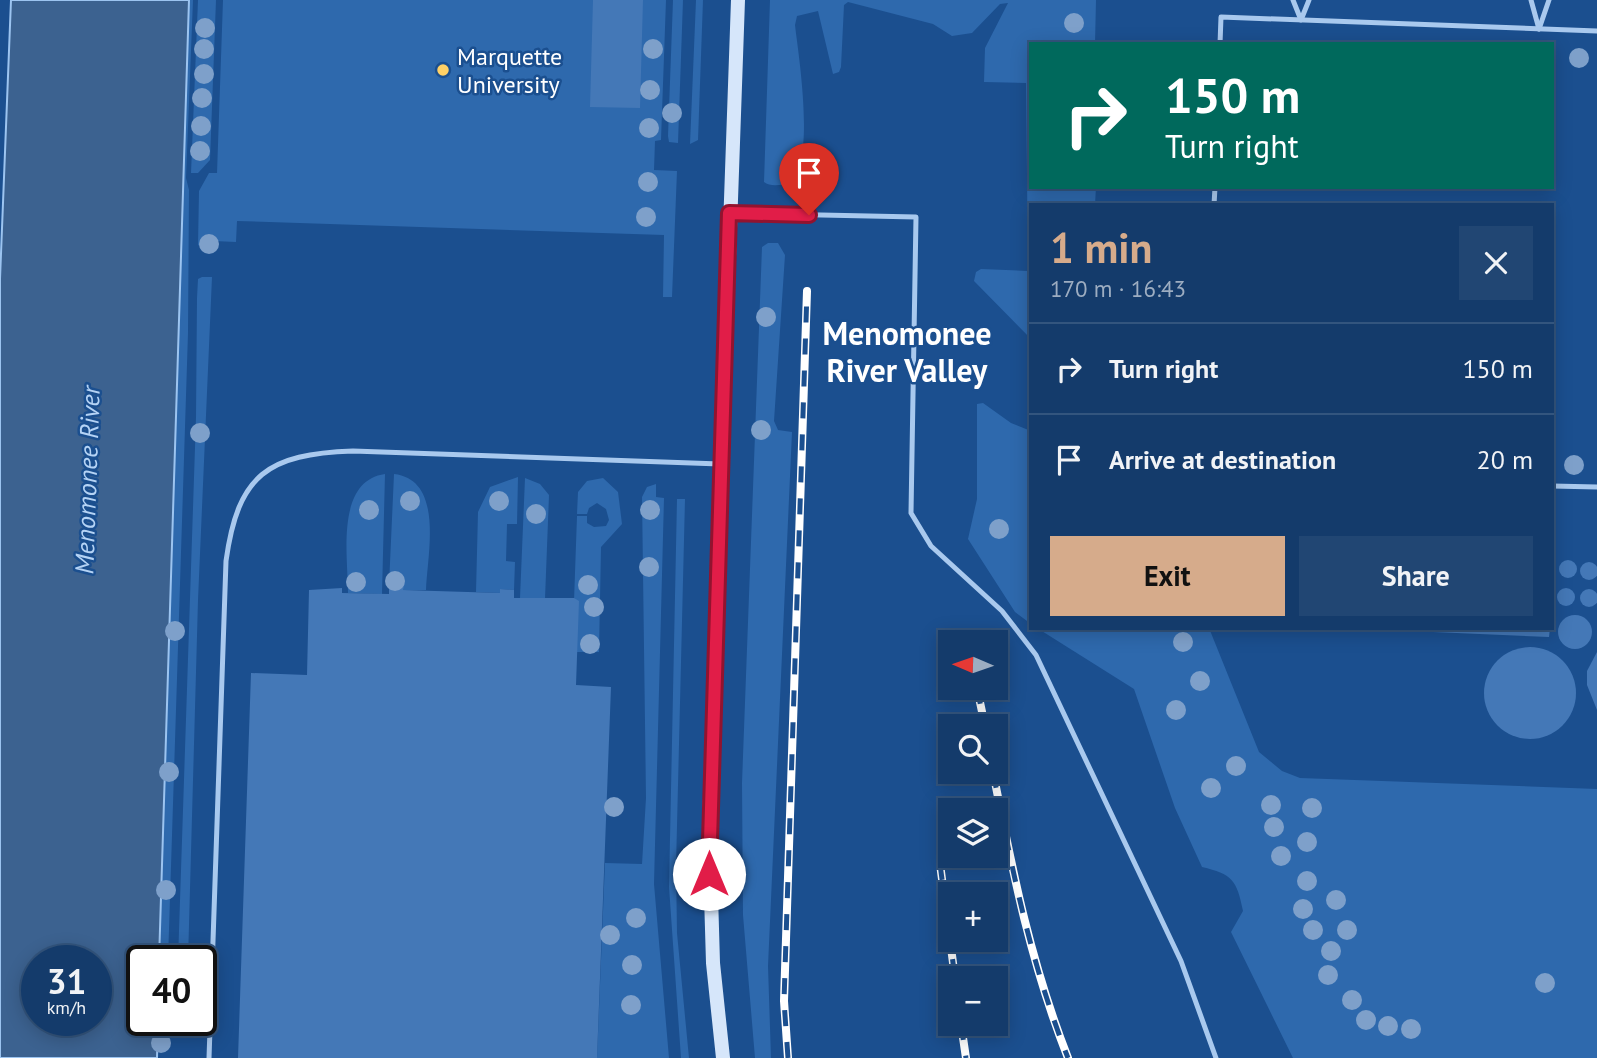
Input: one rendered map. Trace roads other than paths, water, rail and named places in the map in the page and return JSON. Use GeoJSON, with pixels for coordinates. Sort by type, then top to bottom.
{"type":"FeatureCollection","features":[{"type":"Feature","properties":{"kind":"street"},"geometry":{"type":"LineString","coordinates":[[723,1058],[713,963],[709,839],[738,0]]}},
{"type":"Feature","properties":{"kind":"lane"},"geometry":{"type":"LineString","coordinates":[[1293,0],[1301,20]]}},
{"type":"Feature","properties":{"kind":"lane"},"geometry":{"type":"LineString","coordinates":[[1301,20],[1309,0]]}},
{"type":"Feature","properties":{"kind":"lane"},"geometry":{"type":"LineString","coordinates":[[1531,0],[1539,29]]}},
{"type":"Feature","properties":{"kind":"lane"},"geometry":{"type":"LineString","coordinates":[[1539,29],[1549,0]]}},
{"type":"Feature","properties":{"kind":"lane"},"geometry":{"type":"LineString","coordinates":[[1220,42],[1221,17],[1597,31]]}},
{"type":"Feature","properties":{"kind":"lane"},"geometry":{"type":"LineString","coordinates":[[729,213],[916,218],[911,513],[931,545],[1002,611],[1036,655],[1181,961],[1216,1058]]}},
{"type":"Feature","properties":{"kind":"lane"},"geometry":{"type":"LineString","coordinates":[[209,1058],[226,561],[230,531],[239,506],[255,480],[276,463],[316,454],[353,451],[722,464]]}},
{"type":"Feature","properties":{"kind":"lane"},"geometry":{"type":"LineString","coordinates":[[1554,486],[1597,487]]}},
{"type":"Feature","properties":{"kind":"water","name":"Menomonee River"},"geometry":{"type":"Polygon","coordinates":[[[11,0],[189,0],[159,945],[126,945],[126,1036],[158,1036],[157,1058],[0,1058],[0,279],[11,0]]]}},
{"type":"Feature","properties":{"kind":"railway"},"geometry":{"type":"LineString","coordinates":[[788,1058],[784,1001],[807,291]]}},
{"type":"Feature","properties":{"kind":"railway"},"geometry":{"type":"LineString","coordinates":[[980,700],[982,714]]}},
{"type":"Feature","properties":{"kind":"railway"},"geometry":{"type":"LineString","coordinates":[[995,784],[1033,952],[1068,1058]]}},
{"type":"Feature","properties":{"kind":"railway"},"geometry":{"type":"LineString","coordinates":[[941,868],[953,966]]}},
{"type":"Feature","properties":{"kind":"railway"},"geometry":{"type":"LineString","coordinates":[[963,1036],[966,1058]]}},
{"type":"Feature","properties":{"kind":"place","name":"Marquette University"},"geometry":{"type":"Point","coordinates":[443,70]}},
{"type":"Feature","properties":{"kind":"district","name":"Menomonee River Valley"},"geometry":{"type":"Point","coordinates":[907,352]}}]}
